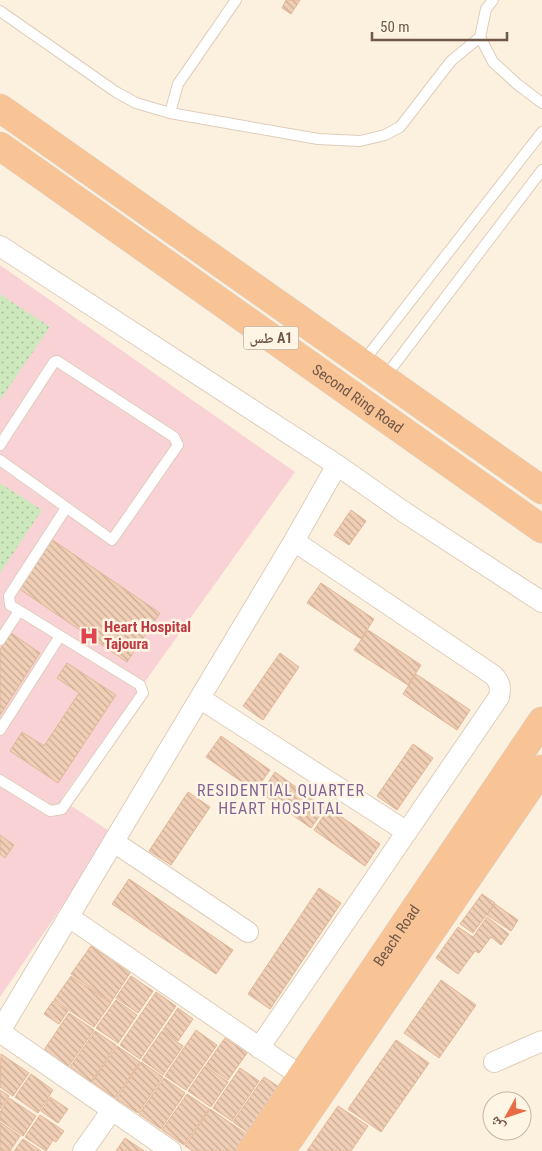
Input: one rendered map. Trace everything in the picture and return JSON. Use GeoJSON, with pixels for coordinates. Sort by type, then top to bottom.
{"type":"FeatureCollection","features":[{"type":"Feature","properties":{"kind":"highway","name":"طس A1"},"geometry":{"type":"LineString","coordinates":[[0,108],[542,490]]}},
{"type":"Feature","properties":{"kind":"highway","name":"Second Ring Road"},"geometry":{"type":"LineString","coordinates":[[0,146],[542,529]]}},
{"type":"Feature","properties":{"kind":"highway","name":"Beach Road"},"geometry":{"type":"LineString","coordinates":[[251,1151],[542,721]]}},
{"type":"Feature","properties":{"kind":"highway","name":"Beach Road"},"geometry":{"type":"LineString","coordinates":[[281,1151],[542,769]]}},
{"type":"Feature","properties":{"kind":"street"},"geometry":{"type":"LineString","coordinates":[[0,246],[337,465],[541,603]]}},
{"type":"Feature","properties":{"kind":"street"},"geometry":{"type":"LineString","coordinates":[[171,1151],[0,1031],[201,699],[337,465]]}},
{"type":"Feature","properties":{"kind":"street"},"geometry":{"type":"LineString","coordinates":[[259,1048],[499,697],[501,688],[499,681],[493,675],[294,541]]}},
{"type":"Feature","properties":{"kind":"street"},"geometry":{"type":"LineString","coordinates":[[201,699],[407,832]]}},
{"type":"Feature","properties":{"kind":"street"},"geometry":{"type":"LineString","coordinates":[[114,842],[248,932]]}},
{"type":"Feature","properties":{"kind":"street"},"geometry":{"type":"LineString","coordinates":[[69,916],[301,1076]]}},
{"type":"Feature","properties":{"kind":"street"},"geometry":{"type":"LineString","coordinates":[[494,1062],[542,1041]]}},
{"type":"Feature","properties":{"kind":"street"},"geometry":{"type":"LineString","coordinates":[[83,1151],[112,1110]]}},
{"type":"Feature","properties":{"kind":"lane"},"geometry":{"type":"LineString","coordinates":[[170,113],[178,84],[236,0]]}},
{"type":"Feature","properties":{"kind":"lane"},"geometry":{"type":"LineString","coordinates":[[0,11],[116,92],[136,103],[170,113],[318,139],[360,141],[385,135],[400,127],[451,61],[480,37],[486,9],[493,0]]}},
{"type":"Feature","properties":{"kind":"lane"},"geometry":{"type":"LineString","coordinates":[[480,37],[493,62],[542,103]]}},
{"type":"Feature","properties":{"kind":"lane"},"geometry":{"type":"LineString","coordinates":[[374,370],[542,132]]}},
{"type":"Feature","properties":{"kind":"lane"},"geometry":{"type":"LineString","coordinates":[[374,370],[542,170]]}},
{"type":"Feature","properties":{"kind":"lane"},"geometry":{"type":"LineString","coordinates":[[0,445],[54,362],[57,361],[166,432],[178,445],[112,540],[0,460]]}},
{"type":"Feature","properties":{"kind":"lane"},"geometry":{"type":"LineString","coordinates":[[0,780],[50,811],[62,809],[143,692],[140,685],[10,605],[9,596],[66,508]]}},
{"type":"Feature","properties":{"kind":"lane"},"geometry":{"type":"LineString","coordinates":[[0,640],[19,610]]}},
{"type":"Feature","properties":{"kind":"lane"},"geometry":{"type":"LineString","coordinates":[[0,730],[60,636]]}},
{"type":"Feature","properties":{"kind":"shaded area","name":"Heart Hospital Tajoura"},"geometry":{"type":"Polygon","coordinates":[[[0,265],[295,472],[61,799],[112,833],[0,997],[0,265]]]}},
{"type":"Feature","properties":{"kind":"green space"},"geometry":{"type":"Polygon","coordinates":[[[0,294],[50,327],[0,400],[0,294]]]}},
{"type":"Feature","properties":{"kind":"green space"},"geometry":{"type":"Polygon","coordinates":[[[0,483],[42,510],[0,573],[0,483]]]}},
{"type":"Feature","properties":{"kind":"building"},"geometry":{"type":"Polygon","coordinates":[[[286,0],[300,0],[291,14],[282,8],[286,0]]]}},
{"type":"Feature","properties":{"kind":"building"},"geometry":{"type":"Polygon","coordinates":[[[351,510],[366,521],[349,545],[334,535],[351,510]]]}},
{"type":"Feature","properties":{"kind":"building"},"geometry":{"type":"Polygon","coordinates":[[[51,539],[160,613],[127,662],[18,588],[51,539]]]}},
{"type":"Feature","properties":{"kind":"building"},"geometry":{"type":"Polygon","coordinates":[[[321,583],[374,619],[361,639],[307,603],[321,583]]]}},
{"type":"Feature","properties":{"kind":"building"},"geometry":{"type":"Polygon","coordinates":[[[368,630],[421,665],[408,685],[354,650],[368,630]]]}},
{"type":"Feature","properties":{"kind":"building"},"geometry":{"type":"Polygon","coordinates":[[[11,633],[40,653],[0,715],[0,650],[11,633]]]}},
{"type":"Feature","properties":{"kind":"building"},"geometry":{"type":"Polygon","coordinates":[[[280,653],[299,667],[263,720],[243,706],[280,653]]]}},
{"type":"Feature","properties":{"kind":"building"},"geometry":{"type":"Polygon","coordinates":[[[67,663],[116,695],[58,783],[10,751],[22,732],[44,746],[79,693],[57,678],[67,663]]]}},
{"type":"Feature","properties":{"kind":"building"},"geometry":{"type":"Polygon","coordinates":[[[416,674],[470,710],[457,730],[403,694],[416,674]]]}},
{"type":"Feature","properties":{"kind":"building"},"geometry":{"type":"Polygon","coordinates":[[[221,736],[270,770],[255,791],[206,757],[221,736]]]}},
{"type":"Feature","properties":{"kind":"building"},"geometry":{"type":"Polygon","coordinates":[[[413,744],[433,758],[397,810],[377,796],[413,744]]]}},
{"type":"Feature","properties":{"kind":"building"},"geometry":{"type":"Polygon","coordinates":[[[275,772],[325,808],[311,828],[261,793],[275,772]]]}},
{"type":"Feature","properties":{"kind":"building"},"geometry":{"type":"Polygon","coordinates":[[[188,792],[210,807],[171,865],[149,851],[188,792]]]}},
{"type":"Feature","properties":{"kind":"building"},"geometry":{"type":"Polygon","coordinates":[[[329,808],[380,844],[365,866],[314,830],[329,808]]]}},
{"type":"Feature","properties":{"kind":"building"},"geometry":{"type":"Polygon","coordinates":[[[0,835],[14,845],[5,858],[0,854],[0,835]]]}},
{"type":"Feature","properties":{"kind":"building"},"geometry":{"type":"Polygon","coordinates":[[[129,879],[233,950],[216,974],[112,904],[129,879]]]}},
{"type":"Feature","properties":{"kind":"building"},"geometry":{"type":"Polygon","coordinates":[[[319,888],[341,903],[270,1009],[248,994],[319,888]]]}},
{"type":"Feature","properties":{"kind":"building"},"geometry":{"type":"Polygon","coordinates":[[[482,894],[495,903],[473,933],[460,924],[482,894]]]}},
{"type":"Feature","properties":{"kind":"building"},"geometry":{"type":"Polygon","coordinates":[[[495,904],[518,920],[511,931],[487,915],[495,904]]]}},
{"type":"Feature","properties":{"kind":"building"},"geometry":{"type":"Polygon","coordinates":[[[487,917],[509,934],[501,945],[491,937],[479,953],[475,951],[458,974],[436,958],[458,927],[473,937],[487,917]]]}},
{"type":"Feature","properties":{"kind":"building"},"geometry":{"type":"Polygon","coordinates":[[[91,946],[130,973],[111,1002],[71,974],[91,946]]]}},
{"type":"Feature","properties":{"kind":"building"},"geometry":{"type":"Polygon","coordinates":[[[71,976],[111,1003],[94,1027],[54,1000],[71,976]]]}},
{"type":"Feature","properties":{"kind":"building"},"geometry":{"type":"Polygon","coordinates":[[[131,976],[153,991],[138,1013],[116,998],[131,976]]]}},
{"type":"Feature","properties":{"kind":"building"},"geometry":{"type":"Polygon","coordinates":[[[441,980],[476,1005],[439,1058],[404,1033],[441,980]]]}},
{"type":"Feature","properties":{"kind":"building"},"geometry":{"type":"Polygon","coordinates":[[[156,992],[176,1006],[140,1059],[120,1045],[156,992]]]}},
{"type":"Feature","properties":{"kind":"building"},"geometry":{"type":"Polygon","coordinates":[[[116,1000],[137,1015],[118,1043],[96,1028],[116,1000]]]}},
{"type":"Feature","properties":{"kind":"building"},"geometry":{"type":"Polygon","coordinates":[[[53,1001],[68,1011],[59,1024],[44,1014],[53,1001]]]}},
{"type":"Feature","properties":{"kind":"building"},"geometry":{"type":"Polygon","coordinates":[[[178,1008],[193,1019],[178,1041],[163,1030],[178,1008]]]}},
{"type":"Feature","properties":{"kind":"building"},"geometry":{"type":"Polygon","coordinates":[[[69,1013],[94,1030],[68,1067],[44,1050],[69,1013]]]}},
{"type":"Feature","properties":{"kind":"building"},"geometry":{"type":"Polygon","coordinates":[[[196,1030],[217,1045],[186,1090],[165,1076],[196,1030]]]}},
{"type":"Feature","properties":{"kind":"building"},"geometry":{"type":"Polygon","coordinates":[[[95,1031],[116,1045],[91,1082],[70,1067],[95,1031]]]}},
{"type":"Feature","properties":{"kind":"building"},"geometry":{"type":"Polygon","coordinates":[[[162,1031],[183,1046],[163,1075],[142,1060],[162,1031]]]}},
{"type":"Feature","properties":{"kind":"building"},"geometry":{"type":"Polygon","coordinates":[[[225,1038],[247,1053],[228,1080],[206,1065],[225,1038]]]}},
{"type":"Feature","properties":{"kind":"building"},"geometry":{"type":"Polygon","coordinates":[[[396,1040],[429,1063],[381,1132],[348,1109],[396,1040]]]}},
{"type":"Feature","properties":{"kind":"building"},"geometry":{"type":"Polygon","coordinates":[[[117,1046],[140,1062],[115,1098],[92,1082],[117,1046]]]}},
{"type":"Feature","properties":{"kind":"building"},"geometry":{"type":"Polygon","coordinates":[[[1,1054],[29,1073],[13,1096],[0,1087],[1,1054]]]}},
{"type":"Feature","properties":{"kind":"building"},"geometry":{"type":"Polygon","coordinates":[[[141,1062],[163,1077],[138,1113],[116,1099],[141,1062]]]}},
{"type":"Feature","properties":{"kind":"building"},"geometry":{"type":"Polygon","coordinates":[[[205,1066],[228,1082],[211,1107],[188,1091],[205,1066]]]}},
{"type":"Feature","properties":{"kind":"building"},"geometry":{"type":"Polygon","coordinates":[[[240,1068],[259,1081],[232,1121],[213,1108],[240,1068]]]}},
{"type":"Feature","properties":{"kind":"building"},"geometry":{"type":"Polygon","coordinates":[[[31,1074],[53,1090],[38,1113],[15,1097],[31,1074]]]}},
{"type":"Feature","properties":{"kind":"building"},"geometry":{"type":"Polygon","coordinates":[[[264,1077],[282,1089],[250,1134],[233,1122],[264,1077]]]}},
{"type":"Feature","properties":{"kind":"building"},"geometry":{"type":"Polygon","coordinates":[[[164,1078],[185,1093],[161,1129],[139,1114],[164,1078]]]}},
{"type":"Feature","properties":{"kind":"building"},"geometry":{"type":"Polygon","coordinates":[[[0,1090],[9,1096],[0,1109],[0,1090]]]}},
{"type":"Feature","properties":{"kind":"building"},"geometry":{"type":"Polygon","coordinates":[[[187,1094],[209,1109],[184,1145],[162,1130],[187,1094]]]}},
{"type":"Feature","properties":{"kind":"building"},"geometry":{"type":"Polygon","coordinates":[[[50,1097],[68,1109],[58,1123],[41,1111],[50,1097]]]}},
{"type":"Feature","properties":{"kind":"building"},"geometry":{"type":"Polygon","coordinates":[[[9,1098],[36,1116],[23,1136],[0,1120],[0,1112],[9,1098]]]}},
{"type":"Feature","properties":{"kind":"building"},"geometry":{"type":"Polygon","coordinates":[[[338,1106],[368,1126],[351,1151],[307,1151],[338,1106]]]}},
{"type":"Feature","properties":{"kind":"building"},"geometry":{"type":"Polygon","coordinates":[[[210,1109],[248,1135],[237,1151],[193,1151],[185,1146],[210,1109]]]}},
{"type":"Feature","properties":{"kind":"building"},"geometry":{"type":"Polygon","coordinates":[[[40,1115],[64,1131],[56,1142],[53,1140],[46,1151],[25,1137],[40,1115]]]}},
{"type":"Feature","properties":{"kind":"building"},"geometry":{"type":"Polygon","coordinates":[[[0,1122],[20,1136],[10,1151],[0,1151],[0,1122]]]}},
{"type":"Feature","properties":{"kind":"building"},"geometry":{"type":"Polygon","coordinates":[[[125,1138],[144,1151],[116,1151],[125,1138]]]}},
{"type":"Feature","properties":{"kind":"building"},"geometry":{"type":"Polygon","coordinates":[[[23,1139],[41,1151],[14,1151],[23,1139]]]}},
{"type":"Feature","properties":{"kind":"place","name":"Heart Hospital Tajoura"},"geometry":{"type":"Point","coordinates":[89,636]}},
{"type":"Feature","properties":{"kind":"district","name":"RESIDENTIAL QUARTER HEART HOSPITAL"},"geometry":{"type":"Point","coordinates":[281,799]}}]}
